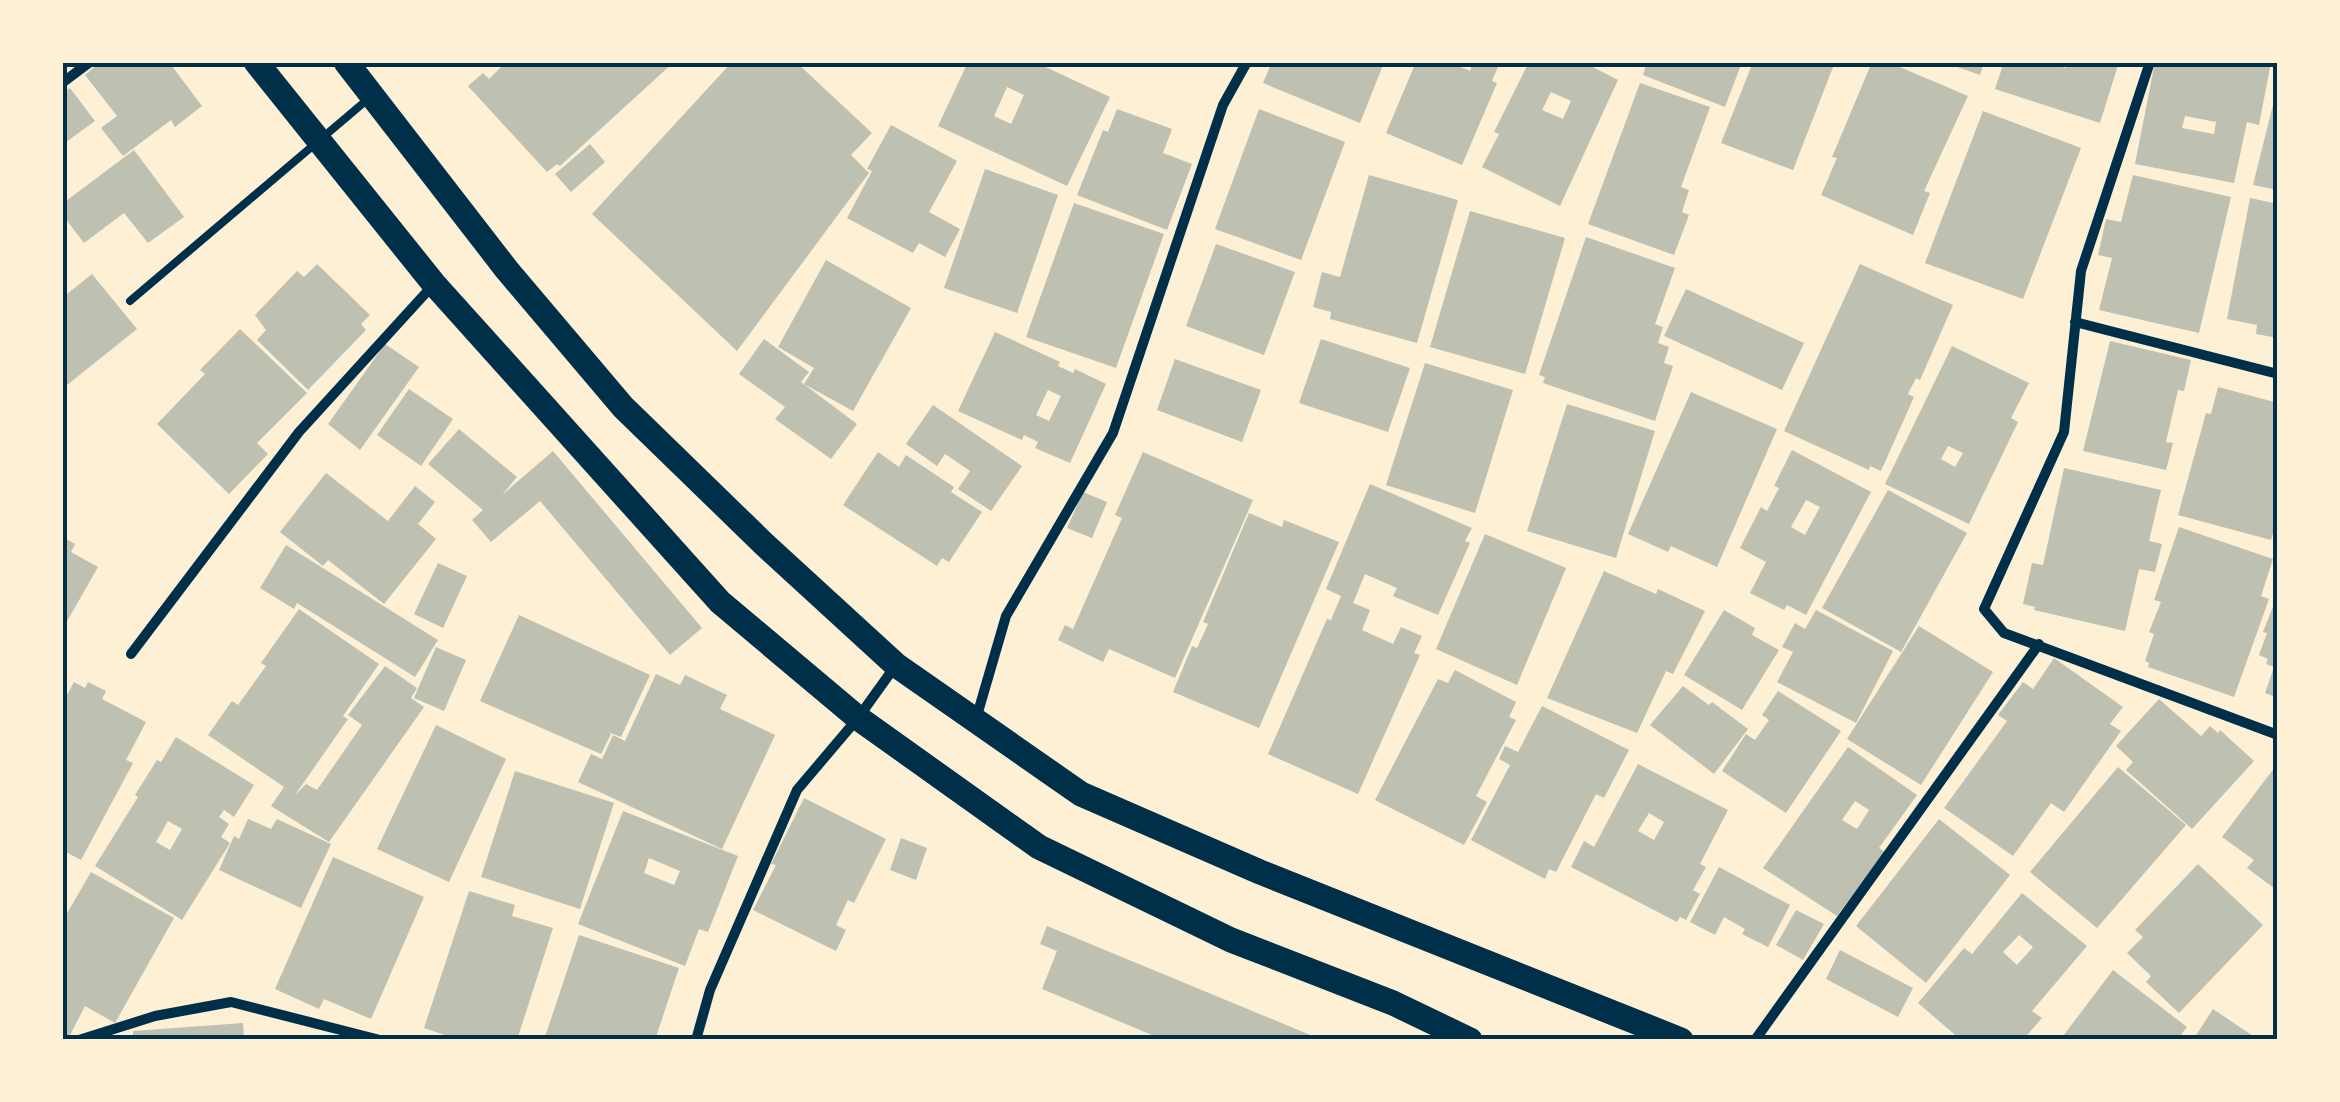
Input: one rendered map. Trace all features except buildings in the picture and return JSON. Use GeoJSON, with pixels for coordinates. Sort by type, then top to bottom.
{"type":"FeatureCollection","features":[{"type":"Feature","properties":{"kind":"main road"},"geometry":{"type":"LineString","coordinates":[[256,62],[434,284],[720,602],[858,718],[1039,847],[1230,940],[1393,1002],[1470,1040]]}},
{"type":"Feature","properties":{"kind":"main road"},"geometry":{"type":"LineString","coordinates":[[346,62],[507,270],[623,407],[896,665],[1081,794],[1260,872],[1680,1040]]}},
{"type":"Feature","properties":{"kind":"street"},"geometry":{"type":"LineString","coordinates":[[62,84],[90,62]]}},
{"type":"Feature","properties":{"kind":"street"},"geometry":{"type":"LineString","coordinates":[[976,719],[1006,616],[1113,433],[1223,105],[1247,62]]}},
{"type":"Feature","properties":{"kind":"street"},"geometry":{"type":"LineString","coordinates":[[2150,62],[2080,271],[2064,432],[1984,609],[2004,633],[2278,735]]}},
{"type":"Feature","properties":{"kind":"street"},"geometry":{"type":"LineString","coordinates":[[131,654],[299,432],[434,284]]}},
{"type":"Feature","properties":{"kind":"street"},"geometry":{"type":"LineString","coordinates":[[2075,322],[2278,374]]}},
{"type":"Feature","properties":{"kind":"street"},"geometry":{"type":"LineString","coordinates":[[1755,1040],[2039,644]]}},
{"type":"Feature","properties":{"kind":"street"},"geometry":{"type":"LineString","coordinates":[[696,1040],[710,990],[797,790],[858,718],[896,665]]}},
{"type":"Feature","properties":{"kind":"street"},"geometry":{"type":"LineString","coordinates":[[79,1040],[156,1016],[231,1002],[380,1040]]}},
{"type":"Feature","properties":{"kind":"lane"},"geometry":{"type":"LineString","coordinates":[[130,301],[372,96]]}}]}
